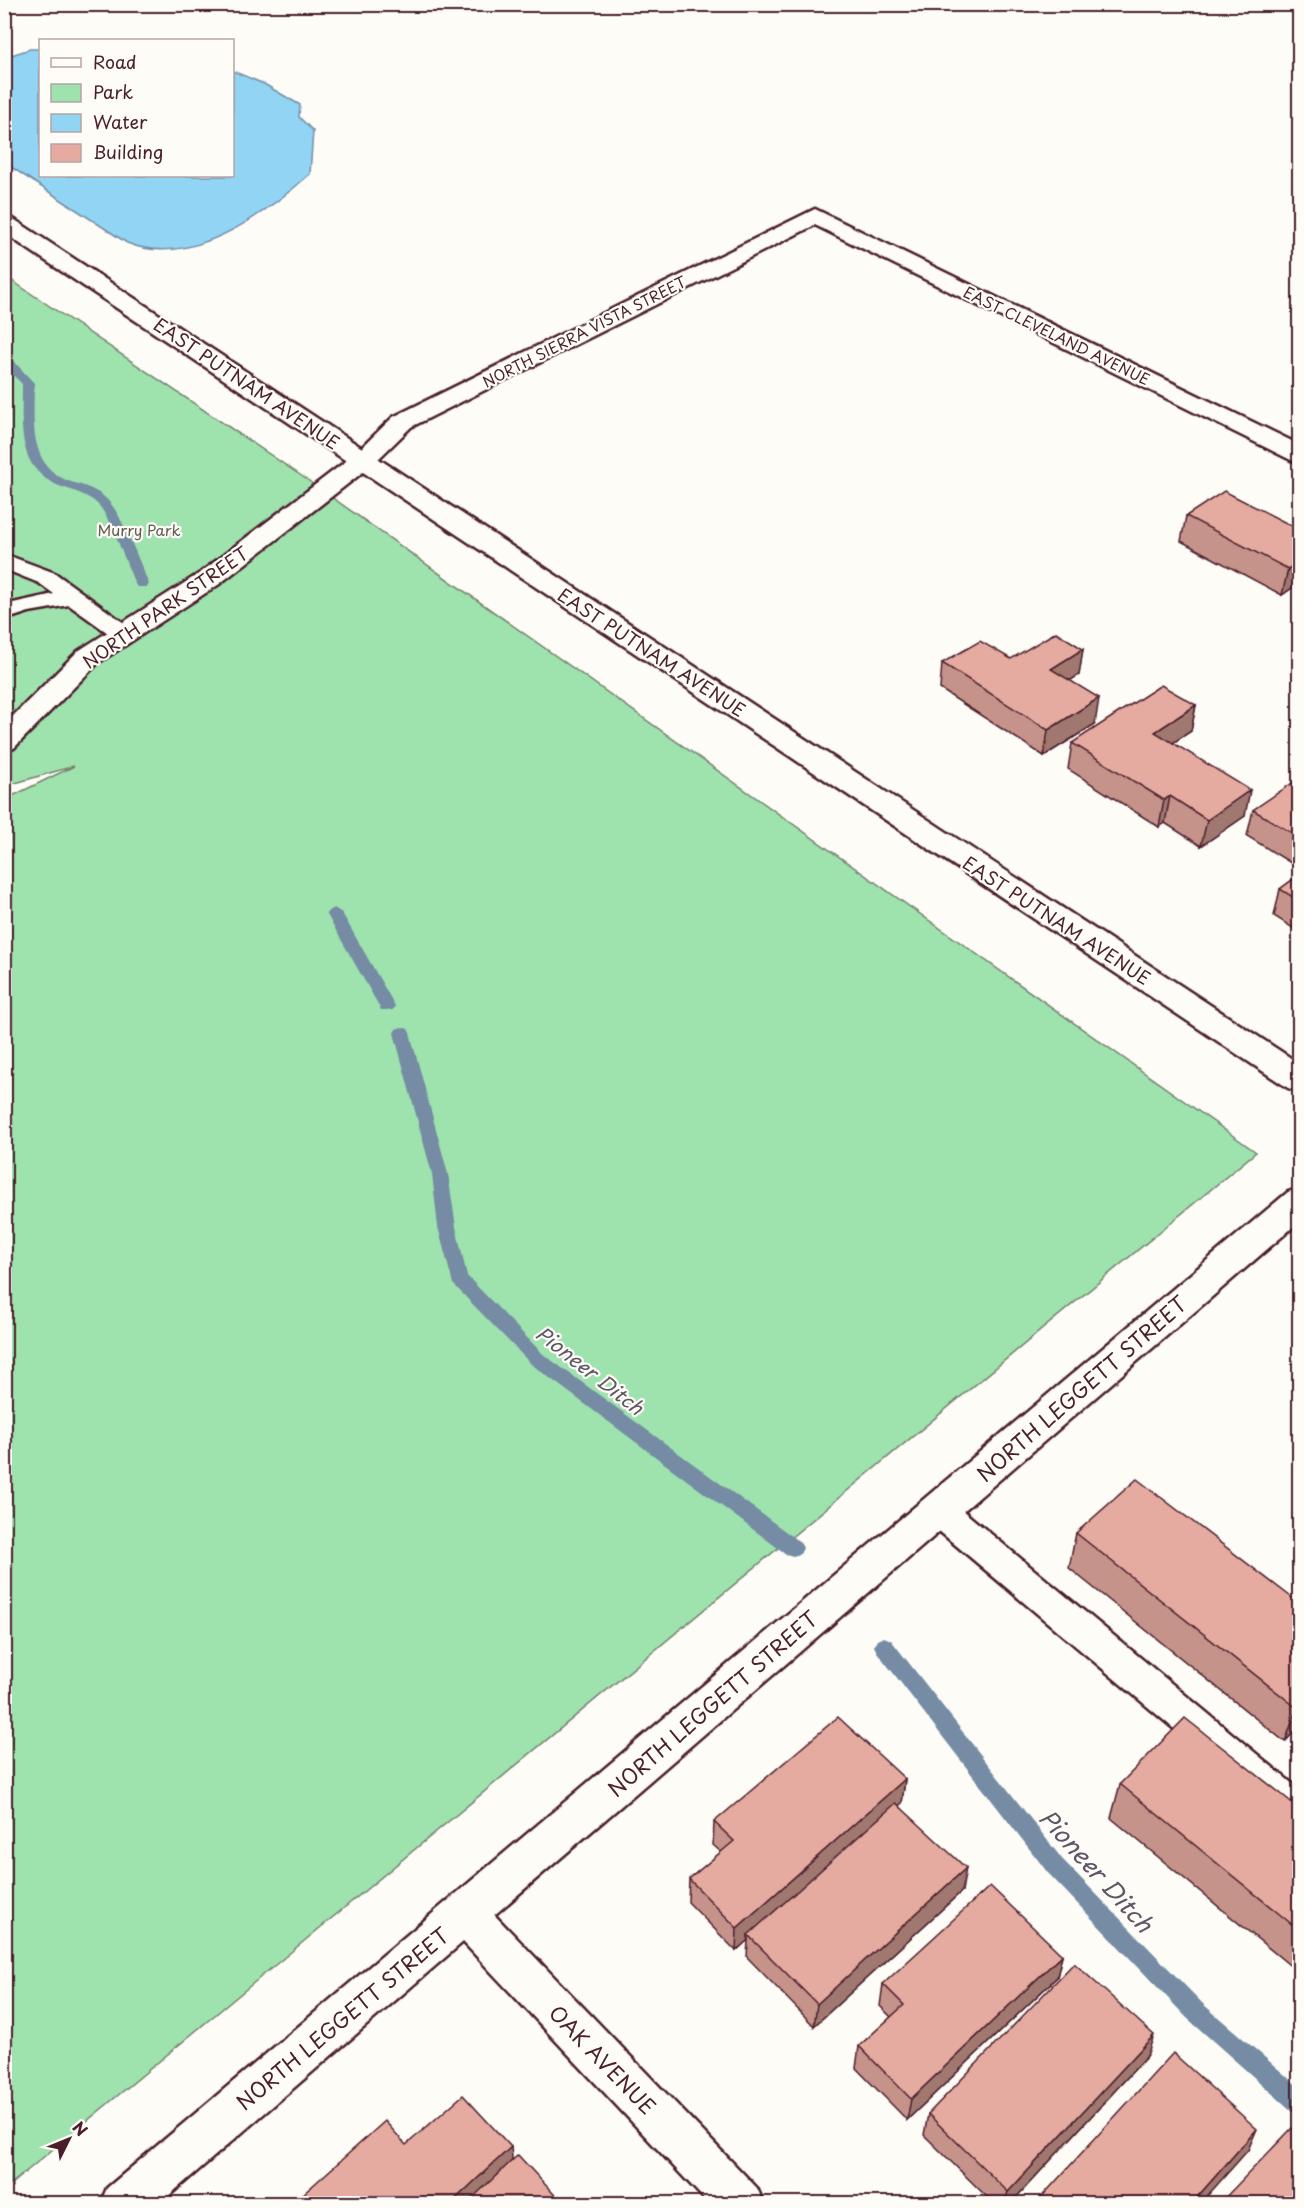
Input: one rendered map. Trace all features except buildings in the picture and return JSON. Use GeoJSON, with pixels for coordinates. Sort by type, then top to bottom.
{"type":"FeatureCollection","features":[{"type":"Feature","properties":{"kind":"street","name":"EAST CLEVELAND AVENUE"},"geometry":{"type":"LineString","coordinates":[[815,216],[1299,455]]}},
{"type":"Feature","properties":{"kind":"street","name":"NORTH SIERRA VISTA STREET"},"geometry":{"type":"LineString","coordinates":[[363,460],[402,422],[815,216]]}},
{"type":"Feature","properties":{"kind":"street","name":"EAST PUTNAM AVENUE"},"geometry":{"type":"LineString","coordinates":[[4,223],[1299,1080]]}},
{"type":"Feature","properties":{"kind":"street","name":"NORTH PARK STREET"},"geometry":{"type":"LineString","coordinates":[[4,742],[88,657],[209,579],[363,460]]}},
{"type":"Feature","properties":{"kind":"street","name":"NORTH LEGGETT STREET"},"geometry":{"type":"LineString","coordinates":[[123,2204],[1299,1201]]}},
{"type":"Feature","properties":{"kind":"street","name":"OAK AVENUE"},"geometry":{"type":"LineString","coordinates":[[465,1914],[741,2204]]}},
{"type":"Feature","properties":{"kind":"lane"},"geometry":{"type":"LineString","coordinates":[[4,561],[47,578],[123,633]]}},
{"type":"Feature","properties":{"kind":"lane"},"geometry":{"type":"LineString","coordinates":[[4,613],[24,606],[74,597]]}},
{"type":"Feature","properties":{"kind":"lane"},"geometry":{"type":"LineString","coordinates":[[938,1510],[1299,1812]]}},
{"type":"Feature","properties":{"kind":"green space","name":"Murry Park"},"geometry":{"type":"Polygon","coordinates":[[[5,276],[306,479],[1256,1152],[5,2189],[4,800],[74,766],[5,786],[5,276]]]}},
{"type":"Feature","properties":{"kind":"water"},"geometry":{"type":"Polygon","coordinates":[[[30,49],[39,49],[39,177],[234,177],[234,71],[264,84],[300,105],[299,117],[313,131],[310,174],[271,206],[225,234],[176,249],[151,249],[127,243],[5,163],[5,57],[30,49]]]}},
{"type":"Feature","properties":{"kind":"waterway","name":"Pioneer Ditch"},"geometry":{"type":"LineString","coordinates":[[4,358],[28,383],[28,425],[33,454],[38,466],[47,476],[91,494],[107,507],[142,584]]}},
{"type":"Feature","properties":{"kind":"waterway","name":"Pioneer Ditch"},"geometry":{"type":"LineString","coordinates":[[334,913],[387,1006]]}},
{"type":"Feature","properties":{"kind":"waterway","name":"Pioneer Ditch"},"geometry":{"type":"LineString","coordinates":[[402,1033],[440,1174],[447,1227],[459,1279],[537,1359],[793,1548]]}},
{"type":"Feature","properties":{"kind":"waterway","name":"Pioneer Ditch"},"geometry":{"type":"LineString","coordinates":[[884,1646],[1055,1866],[1195,2011],[1300,2103]]}}]}
